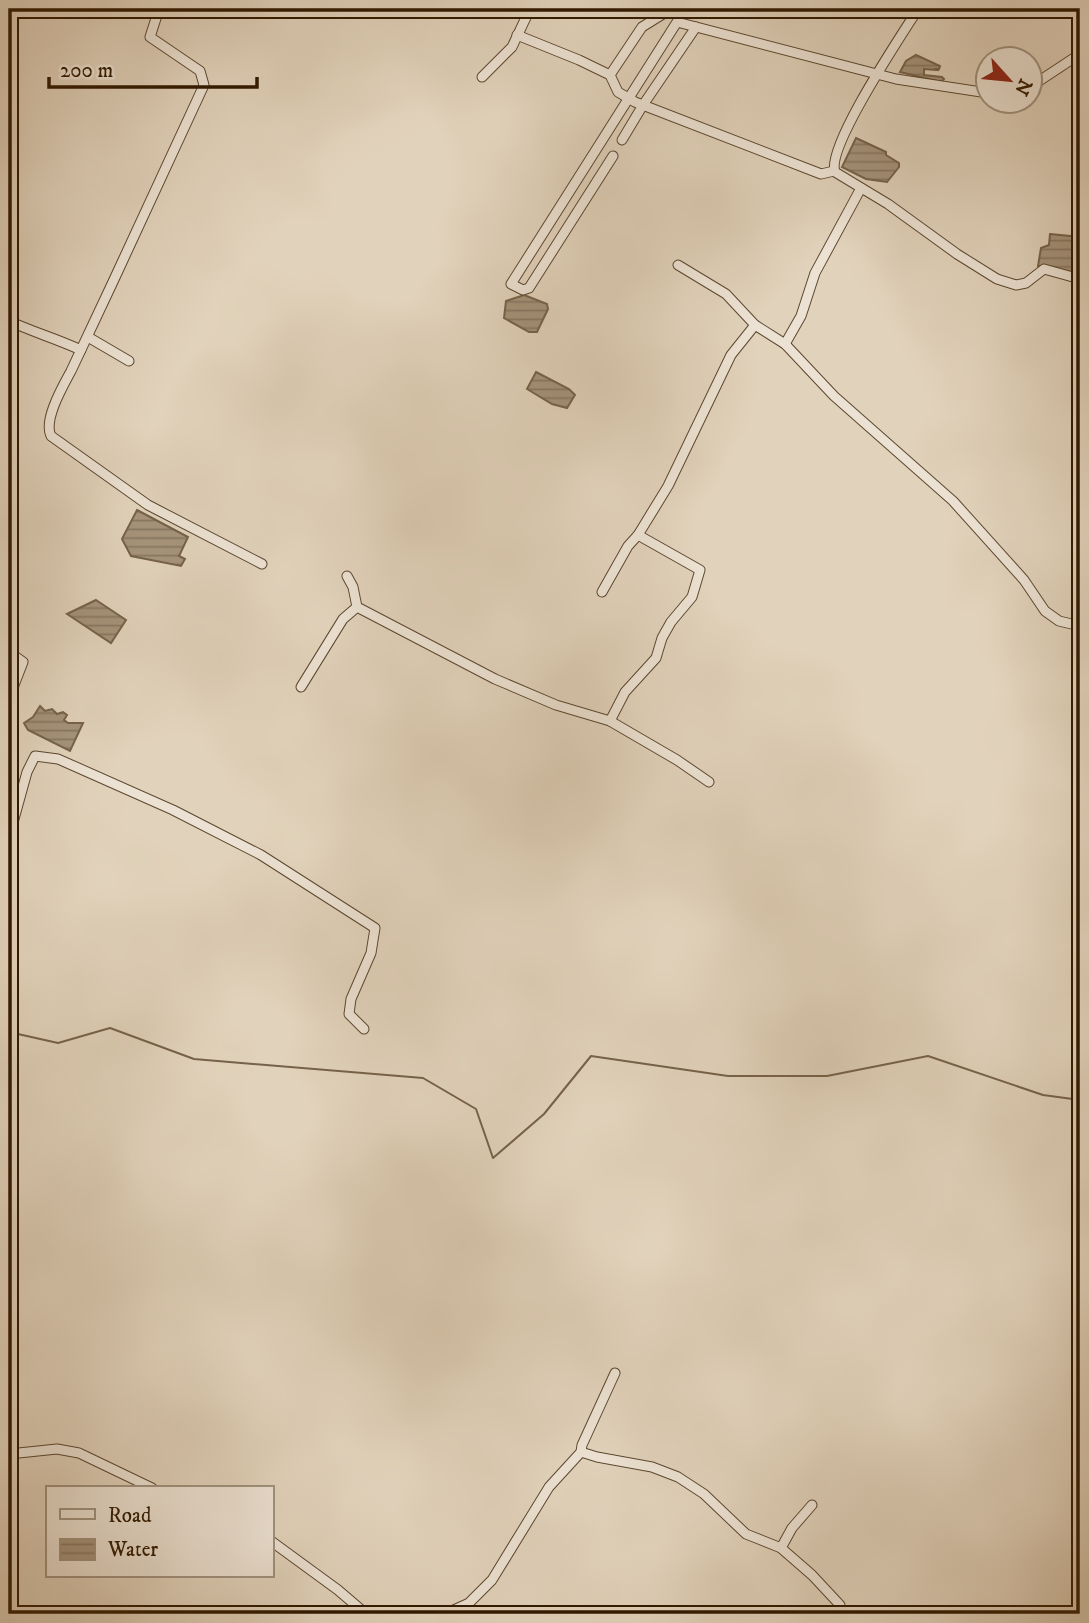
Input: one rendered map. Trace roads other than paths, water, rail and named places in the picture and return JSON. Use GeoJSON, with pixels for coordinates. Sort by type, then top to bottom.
{"type":"FeatureCollection","features":[{"type":"Feature","properties":{"kind":"street"},"geometry":{"type":"LineString","coordinates":[[159,9],[150,37],[200,71],[204,85],[53,408],[48,431],[51,436],[148,506],[262,564]]}},
{"type":"Feature","properties":{"kind":"street"},"geometry":{"type":"LineString","coordinates":[[482,77],[512,47],[530,9]]}},
{"type":"Feature","properties":{"kind":"street"},"geometry":{"type":"LineString","coordinates":[[610,75],[642,27],[672,9],[696,13],[699,9]]}},
{"type":"Feature","properties":{"kind":"street"},"geometry":{"type":"LineString","coordinates":[[834,171],[838,148],[856,111],[918,9]]}},
{"type":"Feature","properties":{"kind":"street"},"geometry":{"type":"LineString","coordinates":[[613,156],[529,288],[523,290],[511,284],[677,22],[925,85],[974,91]]}},
{"type":"Feature","properties":{"kind":"street"},"geometry":{"type":"LineString","coordinates":[[622,140],[696,27]]}},
{"type":"Feature","properties":{"kind":"street"},"geometry":{"type":"LineString","coordinates":[[517,35],[610,75],[618,92],[643,105],[821,174],[834,171],[888,204],[957,254],[1008,284],[1026,283],[1044,269],[1080,279]]}},
{"type":"Feature","properties":{"kind":"street"},"geometry":{"type":"LineString","coordinates":[[1044,78],[1080,54]]}},
{"type":"Feature","properties":{"kind":"street"},"geometry":{"type":"LineString","coordinates":[[785,344],[801,316],[815,273],[861,188]]}},
{"type":"Feature","properties":{"kind":"street"},"geometry":{"type":"LineString","coordinates":[[678,265],[726,294],[755,325],[785,344],[834,396],[953,501],[1024,580],[1045,611],[1059,621],[1080,626]]}},
{"type":"Feature","properties":{"kind":"street"},"geometry":{"type":"LineString","coordinates":[[9,321],[81,350]]}},
{"type":"Feature","properties":{"kind":"street"},"geometry":{"type":"LineString","coordinates":[[602,592],[628,546],[638,535],[668,486],[730,355],[755,325]]}},
{"type":"Feature","properties":{"kind":"street"},"geometry":{"type":"LineString","coordinates":[[88,337],[129,361]]}},
{"type":"Feature","properties":{"kind":"street"},"geometry":{"type":"LineString","coordinates":[[610,721],[625,692],[656,658],[662,638],[671,622],[692,597],[700,570],[638,535]]}},
{"type":"Feature","properties":{"kind":"street"},"geometry":{"type":"LineString","coordinates":[[347,576],[353,587],[357,607]]}},
{"type":"Feature","properties":{"kind":"street"},"geometry":{"type":"LineString","coordinates":[[357,607],[495,679],[556,705],[610,721],[709,782]]}},
{"type":"Feature","properties":{"kind":"street"},"geometry":{"type":"LineString","coordinates":[[301,687],[343,619],[357,607]]}},
{"type":"Feature","properties":{"kind":"street"},"geometry":{"type":"LineString","coordinates":[[9,652],[23,662],[9,698]]}},
{"type":"Feature","properties":{"kind":"street"},"geometry":{"type":"LineString","coordinates":[[9,837],[27,772],[35,756],[58,759],[116,783],[261,855],[375,928],[371,953],[351,999],[349,1014],[364,1029]]}},
{"type":"Feature","properties":{"kind":"street"},"geometry":{"type":"LineString","coordinates":[[9,781],[20,796]]}},
{"type":"Feature","properties":{"kind":"street"},"geometry":{"type":"LineString","coordinates":[[424,1614],[449,1612],[469,1603],[492,1580],[549,1488],[581,1452],[615,1373]]}},
{"type":"Feature","properties":{"kind":"street"},"geometry":{"type":"LineString","coordinates":[[9,1454],[57,1449],[79,1453],[148,1486]]}},
{"type":"Feature","properties":{"kind":"street"},"geometry":{"type":"LineString","coordinates":[[581,1452],[652,1467],[678,1477],[704,1494],[746,1534],[781,1548],[840,1605]]}},
{"type":"Feature","properties":{"kind":"street"},"geometry":{"type":"LineString","coordinates":[[781,1548],[792,1528],[812,1505]]}},
{"type":"Feature","properties":{"kind":"street"},"geometry":{"type":"LineString","coordinates":[[273,1542],[366,1614]]}},
{"type":"Feature","properties":{"kind":"water"},"geometry":{"type":"Polygon","coordinates":[[[916,55],[940,66],[937,70],[924,69],[924,75],[944,79],[941,82],[900,72],[906,61],[916,55]]]}},
{"type":"Feature","properties":{"kind":"water"},"geometry":{"type":"Polygon","coordinates":[[[856,138],[886,152],[886,155],[899,163],[899,167],[887,182],[866,179],[842,167],[856,138]]]}},
{"type":"Feature","properties":{"kind":"water"},"geometry":{"type":"Polygon","coordinates":[[[1050,234],[1080,237],[1080,274],[1038,266],[1041,248],[1049,245],[1050,234]]]}},
{"type":"Feature","properties":{"kind":"water"},"geometry":{"type":"Polygon","coordinates":[[[524,295],[547,304],[548,309],[537,332],[529,332],[504,318],[506,301],[524,295]]]}},
{"type":"Feature","properties":{"kind":"water"},"geometry":{"type":"Polygon","coordinates":[[[536,372],[569,389],[575,395],[567,408],[552,404],[527,389],[536,372]]]}},
{"type":"Feature","properties":{"kind":"water"},"geometry":{"type":"Polygon","coordinates":[[[137,510],[188,537],[179,556],[185,559],[181,566],[131,556],[122,539],[137,510]]]}},
{"type":"Feature","properties":{"kind":"water"},"geometry":{"type":"Polygon","coordinates":[[[96,600],[126,620],[111,643],[67,614],[96,600]]]}},
{"type":"Feature","properties":{"kind":"water"},"geometry":{"type":"Polygon","coordinates":[[[40,706],[45,711],[52,709],[57,714],[63,712],[67,715],[64,720],[68,723],[83,723],[70,751],[28,730],[24,723],[33,717],[40,706]]]}},
{"type":"Feature","properties":{"kind":"waterway"},"geometry":{"type":"LineString","coordinates":[[9,1032],[58,1043],[110,1028],[194,1059],[423,1078],[476,1109],[493,1158],[544,1114],[591,1056],[728,1076],[827,1076],[928,1056],[1043,1095],[1080,1100]]}}]}
